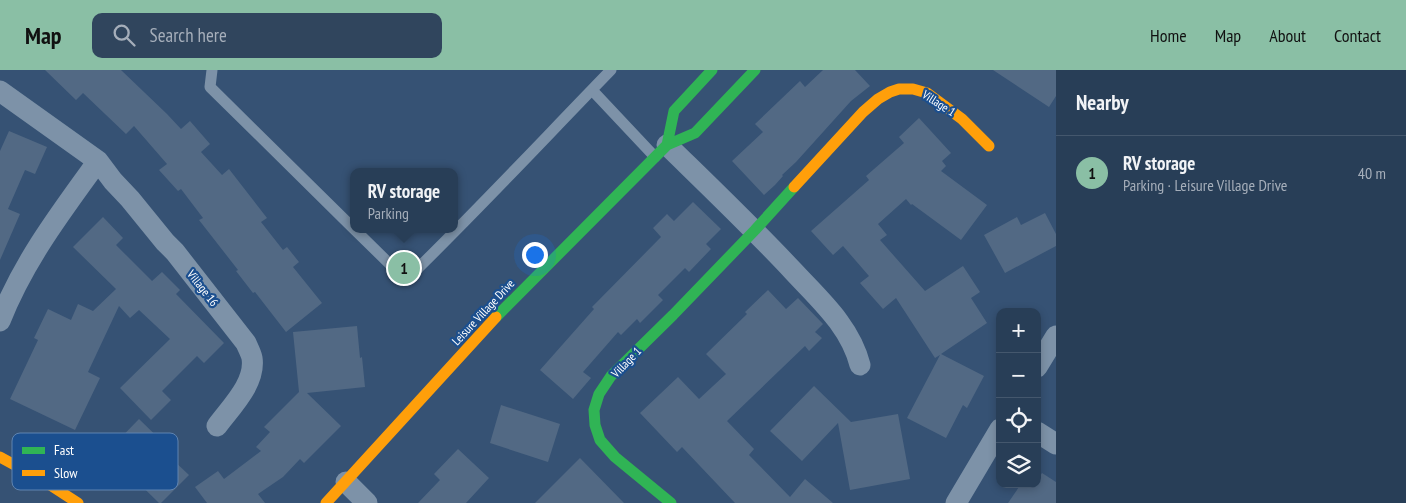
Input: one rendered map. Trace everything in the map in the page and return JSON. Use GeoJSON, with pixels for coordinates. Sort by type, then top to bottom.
{"type":"FeatureCollection","features":[{"type":"Feature","properties":{"kind":"street"},"geometry":{"type":"LineString","coordinates":[[712,70],[674,111],[661,151],[755,230],[837,318],[849,336],[860,365]]}},
{"type":"Feature","properties":{"kind":"street","name":"Leisure Village Drive"},"geometry":{"type":"LineString","coordinates":[[326,503],[512,300],[661,151],[695,133],[755,70]]}},
{"type":"Feature","properties":{"kind":"street","name":"Village 1"},"geometry":{"type":"LineString","coordinates":[[671,503],[615,457],[600,440],[595,425],[594,410],[599,394],[611,376],[755,230],[863,112],[878,99],[899,89],[913,89],[927,93],[962,119],[989,146]]}},
{"type":"Feature","properties":{"kind":"street","name":"Village 16"},"geometry":{"type":"LineString","coordinates":[[0,91],[98,161],[165,242],[176,252],[246,343],[252,357],[249,383],[217,426]]}},
{"type":"Feature","properties":{"kind":"street"},"geometry":{"type":"LineString","coordinates":[[0,321],[16,286],[44,237],[98,161]]}},
{"type":"Feature","properties":{"kind":"street"},"geometry":{"type":"LineString","coordinates":[[1041,360],[1056,336]]}},
{"type":"Feature","properties":{"kind":"street"},"geometry":{"type":"LineString","coordinates":[[1041,435],[1056,444]]}},
{"type":"Feature","properties":{"kind":"street"},"geometry":{"type":"LineString","coordinates":[[956,503],[996,436]]}},
{"type":"Feature","properties":{"kind":"street"},"geometry":{"type":"LineString","coordinates":[[0,457],[12,463]]}},
{"type":"Feature","properties":{"kind":"street"},"geometry":{"type":"LineString","coordinates":[[346,482],[367,503]]}},
{"type":"Feature","properties":{"kind":"street"},"geometry":{"type":"LineString","coordinates":[[57,490],[78,503]]}},
{"type":"Feature","properties":{"kind":"lane"},"geometry":{"type":"LineString","coordinates":[[212,70],[210,86],[350,225]]}},
{"type":"Feature","properties":{"kind":"lane"},"geometry":{"type":"LineString","coordinates":[[458,230],[611,70]]}},
{"type":"Feature","properties":{"kind":"lane"},"geometry":{"type":"LineString","coordinates":[[592,90],[661,151]]}},
{"type":"Feature","properties":{"kind":"lane"},"geometry":{"type":"LineString","coordinates":[[358,233],[406,280],[455,233]]}},
{"type":"Feature","properties":{"kind":"building"},"geometry":{"type":"Polygon","coordinates":[[[45,70],[121,70],[181,129],[190,121],[210,144],[201,152],[222,175],[229,169],[267,218],[261,222],[283,250],[287,247],[299,262],[293,267],[322,303],[286,332],[236,271],[238,270],[199,220],[203,218],[181,189],[178,191],[159,170],[167,164],[134,126],[126,134],[83,93],[76,100],[45,70]]]}},
{"type":"Feature","properties":{"kind":"building"},"geometry":{"type":"Polygon","coordinates":[[[823,70],[855,70],[870,86],[851,101],[764,195],[732,161],[763,132],[755,124],[800,81],[805,87],[823,70]]]}},
{"type":"Feature","properties":{"kind":"building"},"geometry":{"type":"Polygon","coordinates":[[[993,70],[1056,70],[1056,96],[1049,107],[993,70]]]}},
{"type":"Feature","properties":{"kind":"building"},"geometry":{"type":"Polygon","coordinates":[[[919,118],[951,153],[942,161],[946,166],[941,171],[987,205],[961,240],[911,205],[906,199],[878,224],[887,235],[880,240],[925,291],[963,266],[980,292],[971,298],[987,323],[941,354],[984,376],[967,408],[963,405],[946,438],[907,418],[940,355],[935,358],[896,298],[883,309],[860,283],[869,276],[843,246],[833,255],[811,231],[869,180],[866,176],[904,143],[899,137],[919,118]]]}},
{"type":"Feature","properties":{"kind":"building"},"geometry":{"type":"Polygon","coordinates":[[[9,131],[47,147],[35,174],[25,170],[8,209],[20,214],[0,260],[0,151],[9,131]]]}},
{"type":"Feature","properties":{"kind":"building"},"geometry":{"type":"Polygon","coordinates":[[[693,202],[721,229],[706,244],[711,249],[689,272],[685,268],[658,295],[663,300],[640,323],[637,319],[621,335],[618,332],[583,372],[591,378],[573,399],[540,370],[594,309],[592,307],[661,237],[653,228],[667,214],[674,221],[693,202]]]}},
{"type":"Feature","properties":{"kind":"building"},"geometry":{"type":"Polygon","coordinates":[[[1045,213],[1056,234],[1056,246],[1005,273],[984,235],[1017,217],[1021,225],[1045,213]]]}},
{"type":"Feature","properties":{"kind":"building"},"geometry":{"type":"Polygon","coordinates":[[[103,217],[123,238],[116,245],[152,281],[162,272],[180,290],[176,294],[224,343],[204,363],[197,356],[162,391],[171,400],[151,420],[120,388],[170,339],[139,310],[130,318],[119,306],[88,372],[100,378],[75,430],[10,399],[38,340],[34,338],[48,309],[71,320],[78,304],[93,311],[116,289],[73,247],[103,217]]]}},
{"type":"Feature","properties":{"kind":"building"},"geometry":{"type":"Polygon","coordinates":[[[768,290],[786,309],[798,298],[823,324],[815,332],[822,338],[809,351],[805,346],[727,421],[754,449],[749,455],[790,497],[805,479],[833,503],[735,503],[682,447],[677,452],[640,413],[678,377],[699,399],[726,374],[706,354],[747,314],[745,312],[768,290]]]}},
{"type":"Feature","properties":{"kind":"building"},"geometry":{"type":"Polygon","coordinates":[[[357,326],[365,387],[307,393],[341,426],[304,463],[300,459],[283,477],[258,494],[265,503],[207,503],[195,487],[218,471],[224,479],[261,451],[256,447],[270,432],[264,427],[299,392],[293,332],[357,326]]]}},
{"type":"Feature","properties":{"kind":"building"},"geometry":{"type":"Polygon","coordinates":[[[814,386],[851,422],[898,414],[910,479],[850,490],[838,423],[802,461],[770,431],[814,386]]]}},
{"type":"Feature","properties":{"kind":"building"},"geometry":{"type":"Polygon","coordinates":[[[501,405],[560,424],[548,462],[490,443],[501,405]]]}},
{"type":"Feature","properties":{"kind":"building"},"geometry":{"type":"Polygon","coordinates":[[[139,419],[153,433],[125,433],[139,419]]]}},
{"type":"Feature","properties":{"kind":"building"},"geometry":{"type":"Polygon","coordinates":[[[458,449],[489,478],[466,503],[418,503],[440,480],[434,474],[458,449]]]}},
{"type":"Feature","properties":{"kind":"building"},"geometry":{"type":"Polygon","coordinates":[[[580,458],[624,503],[535,503],[580,458]]]}},
{"type":"Feature","properties":{"kind":"building"},"geometry":{"type":"Polygon","coordinates":[[[178,465],[189,475],[178,486],[178,465]]]}},
{"type":"Feature","properties":{"kind":"building"},"geometry":{"type":"Polygon","coordinates":[[[1042,473],[1056,482],[1056,503],[1008,503],[1018,488],[1041,488],[1042,473]]]}},
{"type":"Feature","properties":{"kind":"building"},"geometry":{"type":"Polygon","coordinates":[[[146,490],[174,490],[161,503],[146,490]]]}},
{"type":"Feature","properties":{"kind":"traffic: fast"},"geometry":{"type":"LineString","coordinates":[[667,145],[674,111],[712,70]]}},
{"type":"Feature","properties":{"kind":"traffic: fast"},"geometry":{"type":"LineString","coordinates":[[496,317],[667,145],[695,133],[755,70]]}},
{"type":"Feature","properties":{"kind":"traffic: fast"},"geometry":{"type":"LineString","coordinates":[[671,503],[615,457],[600,440],[595,425],[594,410],[599,394],[611,376],[673,315],[794,187]]}},
{"type":"Feature","properties":{"kind":"traffic: slow"},"geometry":{"type":"LineString","coordinates":[[794,187],[863,112],[878,99],[899,89],[913,89],[927,93],[962,119],[989,146]]}},
{"type":"Feature","properties":{"kind":"traffic: slow"},"geometry":{"type":"LineString","coordinates":[[326,503],[496,317]]}},
{"type":"Feature","properties":{"kind":"traffic: slow"},"geometry":{"type":"LineString","coordinates":[[0,457],[12,464]]}},
{"type":"Feature","properties":{"kind":"traffic: slow"},"geometry":{"type":"LineString","coordinates":[[58,490],[78,503]]}},
{"type":"Feature","properties":{"kind":"place","name":"RV storage"},"geometry":{"type":"Point","coordinates":[404,268]}}]}
